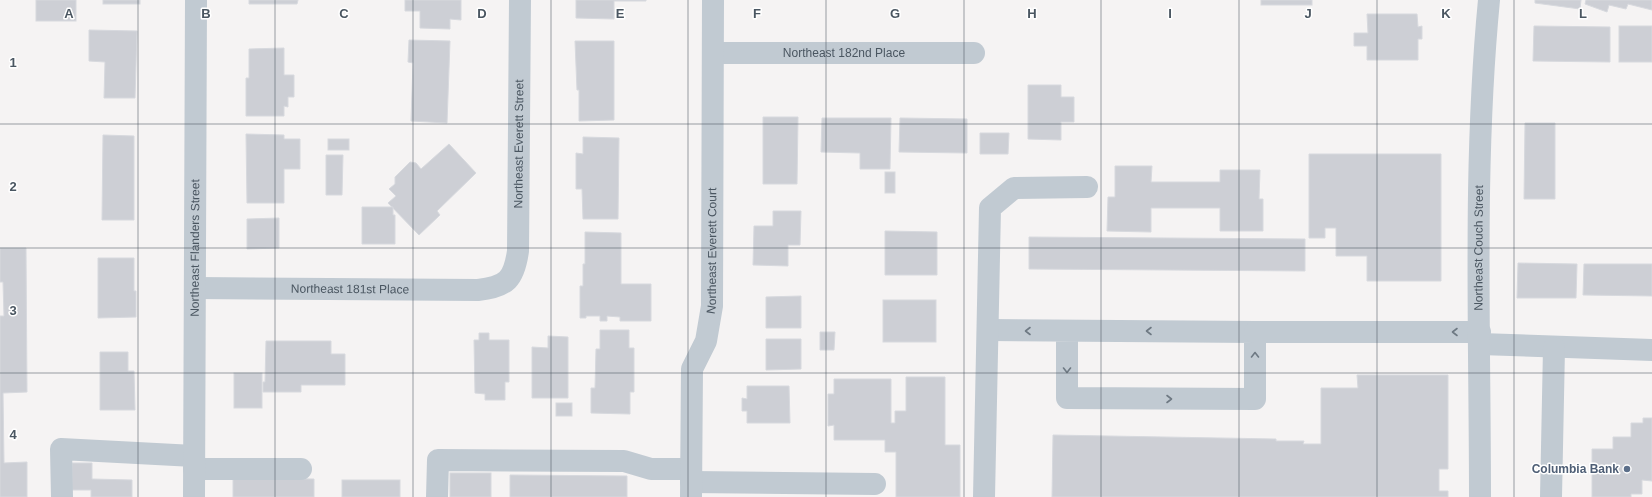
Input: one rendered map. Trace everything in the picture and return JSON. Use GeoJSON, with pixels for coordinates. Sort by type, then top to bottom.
{"type":"FeatureCollection","features":[{"type":"Feature","properties":{"kind":"street","name":"Northeast Flanders Street"},"geometry":{"type":"LineString","coordinates":[[194,497],[196,0]]}},
{"type":"Feature","properties":{"kind":"street","name":"Northeast Everett Street"},"geometry":{"type":"LineString","coordinates":[[504,283],[515,269],[518,251],[520,0]]}},
{"type":"Feature","properties":{"kind":"street","name":"Northeast Everett Court"},"geometry":{"type":"LineString","coordinates":[[691,482],[692,369],[706,341],[712,306],[713,0]]}},
{"type":"Feature","properties":{"kind":"street","name":"Northeast Couch Street"},"geometry":{"type":"LineString","coordinates":[[1480,497],[1479,170],[1483,63],[1488,0]]}},
{"type":"Feature","properties":{"kind":"street","name":"Northeast 182nd Place"},"geometry":{"type":"LineString","coordinates":[[713,53],[974,53]]}},
{"type":"Feature","properties":{"kind":"street"},"geometry":{"type":"LineString","coordinates":[[984,497],[990,208],[1014,188],[1087,187]]}},
{"type":"Feature","properties":{"kind":"street","name":"Northeast 181st Place"},"geometry":{"type":"LineString","coordinates":[[196,288],[478,290],[493,288],[504,283]]}},
{"type":"Feature","properties":{"kind":"street"},"geometry":{"type":"LineString","coordinates":[[988,330],[1430,332],[1554,348],[1652,350]]}},
{"type":"Feature","properties":{"kind":"street"},"geometry":{"type":"LineString","coordinates":[[1067,331],[1067,398],[1208,399],[1255,399],[1255,332]]}},
{"type":"Feature","properties":{"kind":"street"},"geometry":{"type":"LineString","coordinates":[[1551,497],[1554,348]]}},
{"type":"Feature","properties":{"kind":"street"},"geometry":{"type":"LineString","coordinates":[[62,497],[61,449],[194,462],[301,468]]}},
{"type":"Feature","properties":{"kind":"street"},"geometry":{"type":"LineString","coordinates":[[437,497],[438,460],[624,461],[691,482],[876,484]]}},
{"type":"Feature","properties":{"kind":"building"},"geometry":{"type":"Polygon","coordinates":[[[36,0],[76,0],[76,21],[36,21],[36,0]]]}},
{"type":"Feature","properties":{"kind":"building"},"geometry":{"type":"Polygon","coordinates":[[[103,0],[140,0],[140,4],[103,4],[103,0]]]}},
{"type":"Feature","properties":{"kind":"building"},"geometry":{"type":"Polygon","coordinates":[[[249,0],[298,0],[297,4],[249,4],[249,0]]]}},
{"type":"Feature","properties":{"kind":"building"},"geometry":{"type":"Polygon","coordinates":[[[405,0],[461,0],[461,20],[450,19],[450,29],[420,28],[420,11],[405,11],[405,0]]]}},
{"type":"Feature","properties":{"kind":"building"},"geometry":{"type":"Polygon","coordinates":[[[576,0],[646,1],[614,1],[614,19],[576,18],[576,0]]]}},
{"type":"Feature","properties":{"kind":"building"},"geometry":{"type":"Polygon","coordinates":[[[1261,0],[1312,0],[1312,5],[1261,5],[1261,0]]]}},
{"type":"Feature","properties":{"kind":"building"},"geometry":{"type":"Polygon","coordinates":[[[1535,0],[1581,0],[1580,9],[1535,3],[1535,0]]]}},
{"type":"Feature","properties":{"kind":"building"},"geometry":{"type":"Polygon","coordinates":[[[1586,0],[1652,0],[1652,10],[1628,4],[1626,9],[1609,5],[1607,12],[1585,4],[1586,0]]]}},
{"type":"Feature","properties":{"kind":"building"},"geometry":{"type":"Polygon","coordinates":[[[1367,14],[1417,14],[1418,27],[1422,26],[1422,39],[1418,39],[1418,60],[1367,60],[1367,46],[1354,46],[1354,33],[1368,33],[1367,14]]]}},
{"type":"Feature","properties":{"kind":"building"},"geometry":{"type":"Polygon","coordinates":[[[1534,26],[1610,27],[1610,62],[1533,61],[1534,26]]]}},
{"type":"Feature","properties":{"kind":"building"},"geometry":{"type":"Polygon","coordinates":[[[1619,26],[1652,26],[1652,62],[1619,62],[1619,26]]]}},
{"type":"Feature","properties":{"kind":"building"},"geometry":{"type":"Polygon","coordinates":[[[89,30],[137,31],[135,98],[104,98],[105,62],[89,61],[89,30]]]}},
{"type":"Feature","properties":{"kind":"building"},"geometry":{"type":"Polygon","coordinates":[[[409,40],[450,41],[447,123],[411,121],[413,63],[408,62],[409,40]]]}},
{"type":"Feature","properties":{"kind":"building"},"geometry":{"type":"Polygon","coordinates":[[[575,41],[614,41],[614,120],[579,121],[579,90],[577,90],[575,41]]]}},
{"type":"Feature","properties":{"kind":"building"},"geometry":{"type":"Polygon","coordinates":[[[284,48],[284,75],[294,75],[294,97],[288,97],[288,107],[284,106],[284,116],[246,116],[246,78],[249,78],[249,49],[284,48]]]}},
{"type":"Feature","properties":{"kind":"building"},"geometry":{"type":"Polygon","coordinates":[[[1028,85],[1061,85],[1061,97],[1074,97],[1074,122],[1061,122],[1061,140],[1028,139],[1028,85]]]}},
{"type":"Feature","properties":{"kind":"building"},"geometry":{"type":"Polygon","coordinates":[[[763,117],[798,117],[797,184],[763,184],[763,117]]]}},
{"type":"Feature","properties":{"kind":"building"},"geometry":{"type":"Polygon","coordinates":[[[822,118],[891,118],[890,169],[860,169],[860,153],[821,152],[822,118]]]}},
{"type":"Feature","properties":{"kind":"building"},"geometry":{"type":"Polygon","coordinates":[[[900,118],[967,119],[967,153],[899,152],[900,118]]]}},
{"type":"Feature","properties":{"kind":"building"},"geometry":{"type":"Polygon","coordinates":[[[1525,123],[1555,123],[1555,199],[1524,199],[1525,123]]]}},
{"type":"Feature","properties":{"kind":"building"},"geometry":{"type":"Polygon","coordinates":[[[980,133],[1009,133],[1008,154],[980,154],[980,133]]]}},
{"type":"Feature","properties":{"kind":"building"},"geometry":{"type":"Polygon","coordinates":[[[246,134],[284,135],[284,139],[300,139],[300,169],[284,169],[284,203],[247,203],[246,134]]]}},
{"type":"Feature","properties":{"kind":"building"},"geometry":{"type":"Polygon","coordinates":[[[103,135],[134,136],[134,220],[102,220],[103,135]]]}},
{"type":"Feature","properties":{"kind":"building"},"geometry":{"type":"Polygon","coordinates":[[[583,137],[619,138],[618,219],[583,219],[582,189],[576,189],[576,153],[583,154],[583,137]]]}},
{"type":"Feature","properties":{"kind":"building"},"geometry":{"type":"Polygon","coordinates":[[[328,139],[349,139],[349,150],[328,150],[328,139]]]}},
{"type":"Feature","properties":{"kind":"building"},"geometry":{"type":"Polygon","coordinates":[[[449,144],[476,173],[437,211],[440,215],[419,235],[388,203],[396,196],[389,189],[395,184],[395,177],[410,162],[416,163],[421,169],[449,144]]]}},
{"type":"Feature","properties":{"kind":"building"},"geometry":{"type":"Polygon","coordinates":[[[1309,154],[1441,154],[1441,281],[1367,281],[1367,256],[1336,256],[1336,228],[1325,228],[1325,238],[1309,238],[1309,154]]]}},
{"type":"Feature","properties":{"kind":"building"},"geometry":{"type":"Polygon","coordinates":[[[326,155],[343,155],[342,195],[326,195],[326,155]]]}},
{"type":"Feature","properties":{"kind":"building"},"geometry":{"type":"Polygon","coordinates":[[[1115,166],[1152,166],[1151,182],[1220,182],[1220,170],[1260,170],[1259,199],[1263,199],[1263,231],[1220,231],[1220,208],[1151,208],[1151,232],[1107,231],[1108,197],[1115,197],[1115,166]]]}},
{"type":"Feature","properties":{"kind":"building"},"geometry":{"type":"Polygon","coordinates":[[[885,172],[895,172],[895,193],[885,193],[885,172]]]}},
{"type":"Feature","properties":{"kind":"building"},"geometry":{"type":"Polygon","coordinates":[[[362,207],[393,207],[393,215],[395,215],[395,244],[362,244],[362,207]]]}},
{"type":"Feature","properties":{"kind":"building"},"geometry":{"type":"Polygon","coordinates":[[[773,211],[801,211],[800,245],[788,245],[788,266],[753,265],[754,226],[773,226],[773,211]]]}},
{"type":"Feature","properties":{"kind":"building"},"geometry":{"type":"Polygon","coordinates":[[[279,218],[279,248],[247,249],[247,219],[279,218]]]}},
{"type":"Feature","properties":{"kind":"building"},"geometry":{"type":"Polygon","coordinates":[[[885,231],[937,232],[937,275],[885,275],[885,231]]]}},
{"type":"Feature","properties":{"kind":"building"},"geometry":{"type":"Polygon","coordinates":[[[585,232],[621,233],[621,284],[651,284],[651,321],[620,321],[620,317],[607,316],[607,321],[600,321],[600,316],[586,316],[586,318],[580,318],[580,286],[583,286],[583,264],[585,264],[585,232]]]}},
{"type":"Feature","properties":{"kind":"building"},"geometry":{"type":"Polygon","coordinates":[[[1029,237],[1305,239],[1305,271],[1029,269],[1029,237]]]}},
{"type":"Feature","properties":{"kind":"building"},"geometry":{"type":"Polygon","coordinates":[[[0,248],[26,248],[27,392],[3,393],[4,463],[27,462],[27,497],[0,497],[0,316],[4,316],[3,282],[0,282],[0,248]]]}},
{"type":"Feature","properties":{"kind":"building"},"geometry":{"type":"Polygon","coordinates":[[[98,258],[134,258],[136,317],[98,318],[98,258]]]}},
{"type":"Feature","properties":{"kind":"building"},"geometry":{"type":"Polygon","coordinates":[[[1518,263],[1577,264],[1576,298],[1517,298],[1518,263]]]}},
{"type":"Feature","properties":{"kind":"building"},"geometry":{"type":"Polygon","coordinates":[[[1584,264],[1652,264],[1652,296],[1583,295],[1584,264]]]}},
{"type":"Feature","properties":{"kind":"building"},"geometry":{"type":"Polygon","coordinates":[[[801,296],[801,328],[766,328],[766,297],[801,296]]]}},
{"type":"Feature","properties":{"kind":"building"},"geometry":{"type":"Polygon","coordinates":[[[883,300],[936,300],[936,342],[883,342],[883,300]]]}},
{"type":"Feature","properties":{"kind":"building"},"geometry":{"type":"Polygon","coordinates":[[[600,330],[629,330],[629,348],[634,348],[634,392],[630,392],[630,414],[591,413],[591,388],[595,388],[596,349],[600,349],[600,330]]]}},
{"type":"Feature","properties":{"kind":"building"},"geometry":{"type":"Polygon","coordinates":[[[820,332],[835,332],[834,350],[820,350],[820,332]]]}},
{"type":"Feature","properties":{"kind":"building"},"geometry":{"type":"Polygon","coordinates":[[[479,333],[489,333],[489,340],[509,340],[509,382],[505,382],[505,400],[485,400],[485,394],[475,393],[474,340],[479,340],[479,333]]]}},
{"type":"Feature","properties":{"kind":"building"},"geometry":{"type":"Polygon","coordinates":[[[548,336],[568,337],[568,398],[532,398],[532,347],[548,348],[548,336]]]}},
{"type":"Feature","properties":{"kind":"building"},"geometry":{"type":"Polygon","coordinates":[[[766,339],[801,339],[801,369],[766,370],[766,339]]]}},
{"type":"Feature","properties":{"kind":"building"},"geometry":{"type":"Polygon","coordinates":[[[266,341],[331,341],[331,354],[345,354],[345,385],[301,385],[301,392],[263,392],[263,382],[265,382],[266,341]]]}},
{"type":"Feature","properties":{"kind":"building"},"geometry":{"type":"Polygon","coordinates":[[[100,352],[128,352],[128,371],[134,371],[135,410],[100,410],[100,352]]]}},
{"type":"Feature","properties":{"kind":"building"},"geometry":{"type":"Polygon","coordinates":[[[234,373],[262,373],[262,408],[234,408],[234,373]]]}},
{"type":"Feature","properties":{"kind":"building"},"geometry":{"type":"Polygon","coordinates":[[[1357,375],[1448,375],[1448,469],[1439,469],[1439,491],[1448,491],[1448,497],[1052,497],[1053,435],[1276,439],[1276,441],[1304,441],[1303,444],[1321,444],[1321,388],[1358,388],[1357,375]]]}},
{"type":"Feature","properties":{"kind":"building"},"geometry":{"type":"Polygon","coordinates":[[[906,377],[945,377],[945,445],[960,445],[960,497],[896,497],[896,452],[885,452],[885,440],[834,440],[834,425],[828,426],[828,394],[834,394],[834,379],[891,379],[891,423],[895,423],[895,411],[906,411],[906,377]]]}},
{"type":"Feature","properties":{"kind":"building"},"geometry":{"type":"Polygon","coordinates":[[[747,386],[789,386],[790,423],[747,423],[747,411],[742,411],[742,398],[747,399],[747,386]]]}},
{"type":"Feature","properties":{"kind":"building"},"geometry":{"type":"Polygon","coordinates":[[[556,403],[572,403],[572,416],[556,416],[556,403]]]}},
{"type":"Feature","properties":{"kind":"building"},"geometry":{"type":"Polygon","coordinates":[[[1643,418],[1652,418],[1652,481],[1642,480],[1642,494],[1631,494],[1631,497],[1592,497],[1592,449],[1613,449],[1613,437],[1631,437],[1631,423],[1643,423],[1643,418]]]}},
{"type":"Feature","properties":{"kind":"building"},"geometry":{"type":"Polygon","coordinates":[[[72,463],[92,463],[92,479],[132,480],[132,497],[91,497],[91,490],[72,490],[72,463]]]}},
{"type":"Feature","properties":{"kind":"building"},"geometry":{"type":"Polygon","coordinates":[[[450,473],[491,473],[491,497],[450,497],[450,473]]]}},
{"type":"Feature","properties":{"kind":"building"},"geometry":{"type":"Polygon","coordinates":[[[510,475],[627,476],[627,497],[510,497],[510,475]]]}},
{"type":"Feature","properties":{"kind":"building"},"geometry":{"type":"Polygon","coordinates":[[[233,478],[314,479],[314,497],[233,497],[233,478]]]}},
{"type":"Feature","properties":{"kind":"building"},"geometry":{"type":"Polygon","coordinates":[[[342,480],[400,480],[400,497],[342,497],[342,480]]]}},
{"type":"Feature","properties":{"kind":"place","name":"Columbia Bank"},"geometry":{"type":"Point","coordinates":[1627,469]}}]}
